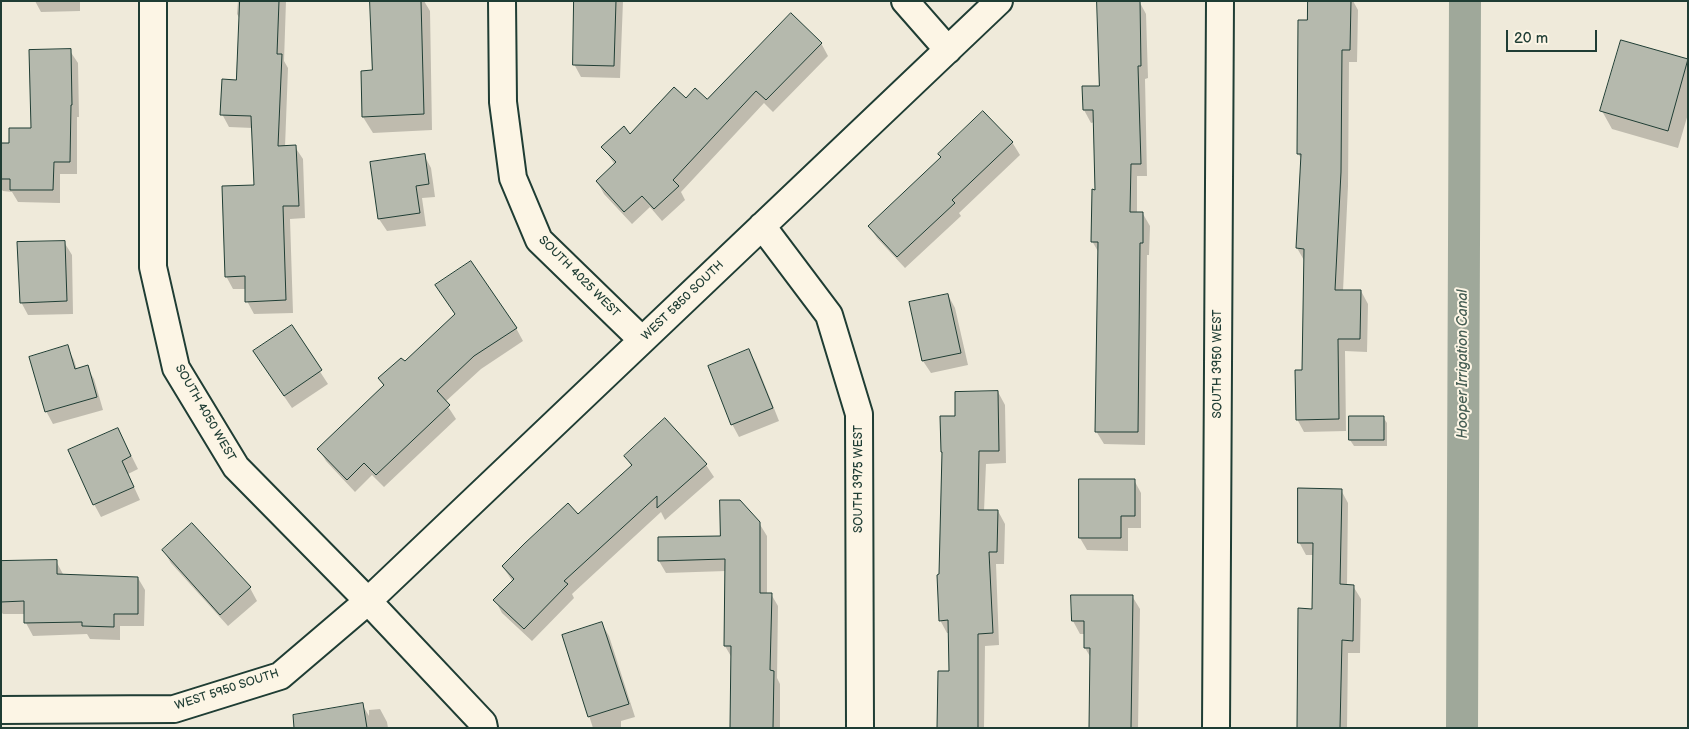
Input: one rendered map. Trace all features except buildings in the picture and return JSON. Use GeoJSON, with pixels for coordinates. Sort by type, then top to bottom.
{"type":"FeatureCollection","features":[{"type":"Feature","properties":{"kind":"street","name":"SOUTH 4050 WEST"},"geometry":{"type":"LineString","coordinates":[[153,1],[153,267],[176,368],[236,467],[483,723],[484,728]]}},
{"type":"Feature","properties":{"kind":"street","name":"SOUTH 4025 WEST"},"geometry":{"type":"LineString","coordinates":[[502,1],[503,102],[513,178],[539,240],[642,340]]}},
{"type":"Feature","properties":{"kind":"street"},"geometry":{"type":"LineString","coordinates":[[905,1],[948,50]]}},
{"type":"Feature","properties":{"kind":"street","name":"WEST 5850 SOUTH"},"geometry":{"type":"LineString","coordinates":[[368,602],[999,1]]}},
{"type":"Feature","properties":{"kind":"street","name":"SOUTH 3950 WEST"},"geometry":{"type":"LineString","coordinates":[[1216,728],[1220,1]]}},
{"type":"Feature","properties":{"kind":"street","name":"SOUTH 3975 WEST"},"geometry":{"type":"LineString","coordinates":[[762,226],[829,316],[858,414],[860,728]]}},
{"type":"Feature","properties":{"kind":"street","name":"WEST 5950 SOUTH"},"geometry":{"type":"LineString","coordinates":[[1,710],[174,709],[280,676],[368,602]]}},
{"type":"Feature","properties":{"kind":"waterway","name":"Hooper Irrigation Canal"},"geometry":{"type":"LineString","coordinates":[[1462,728],[1465,1]]}}]}
